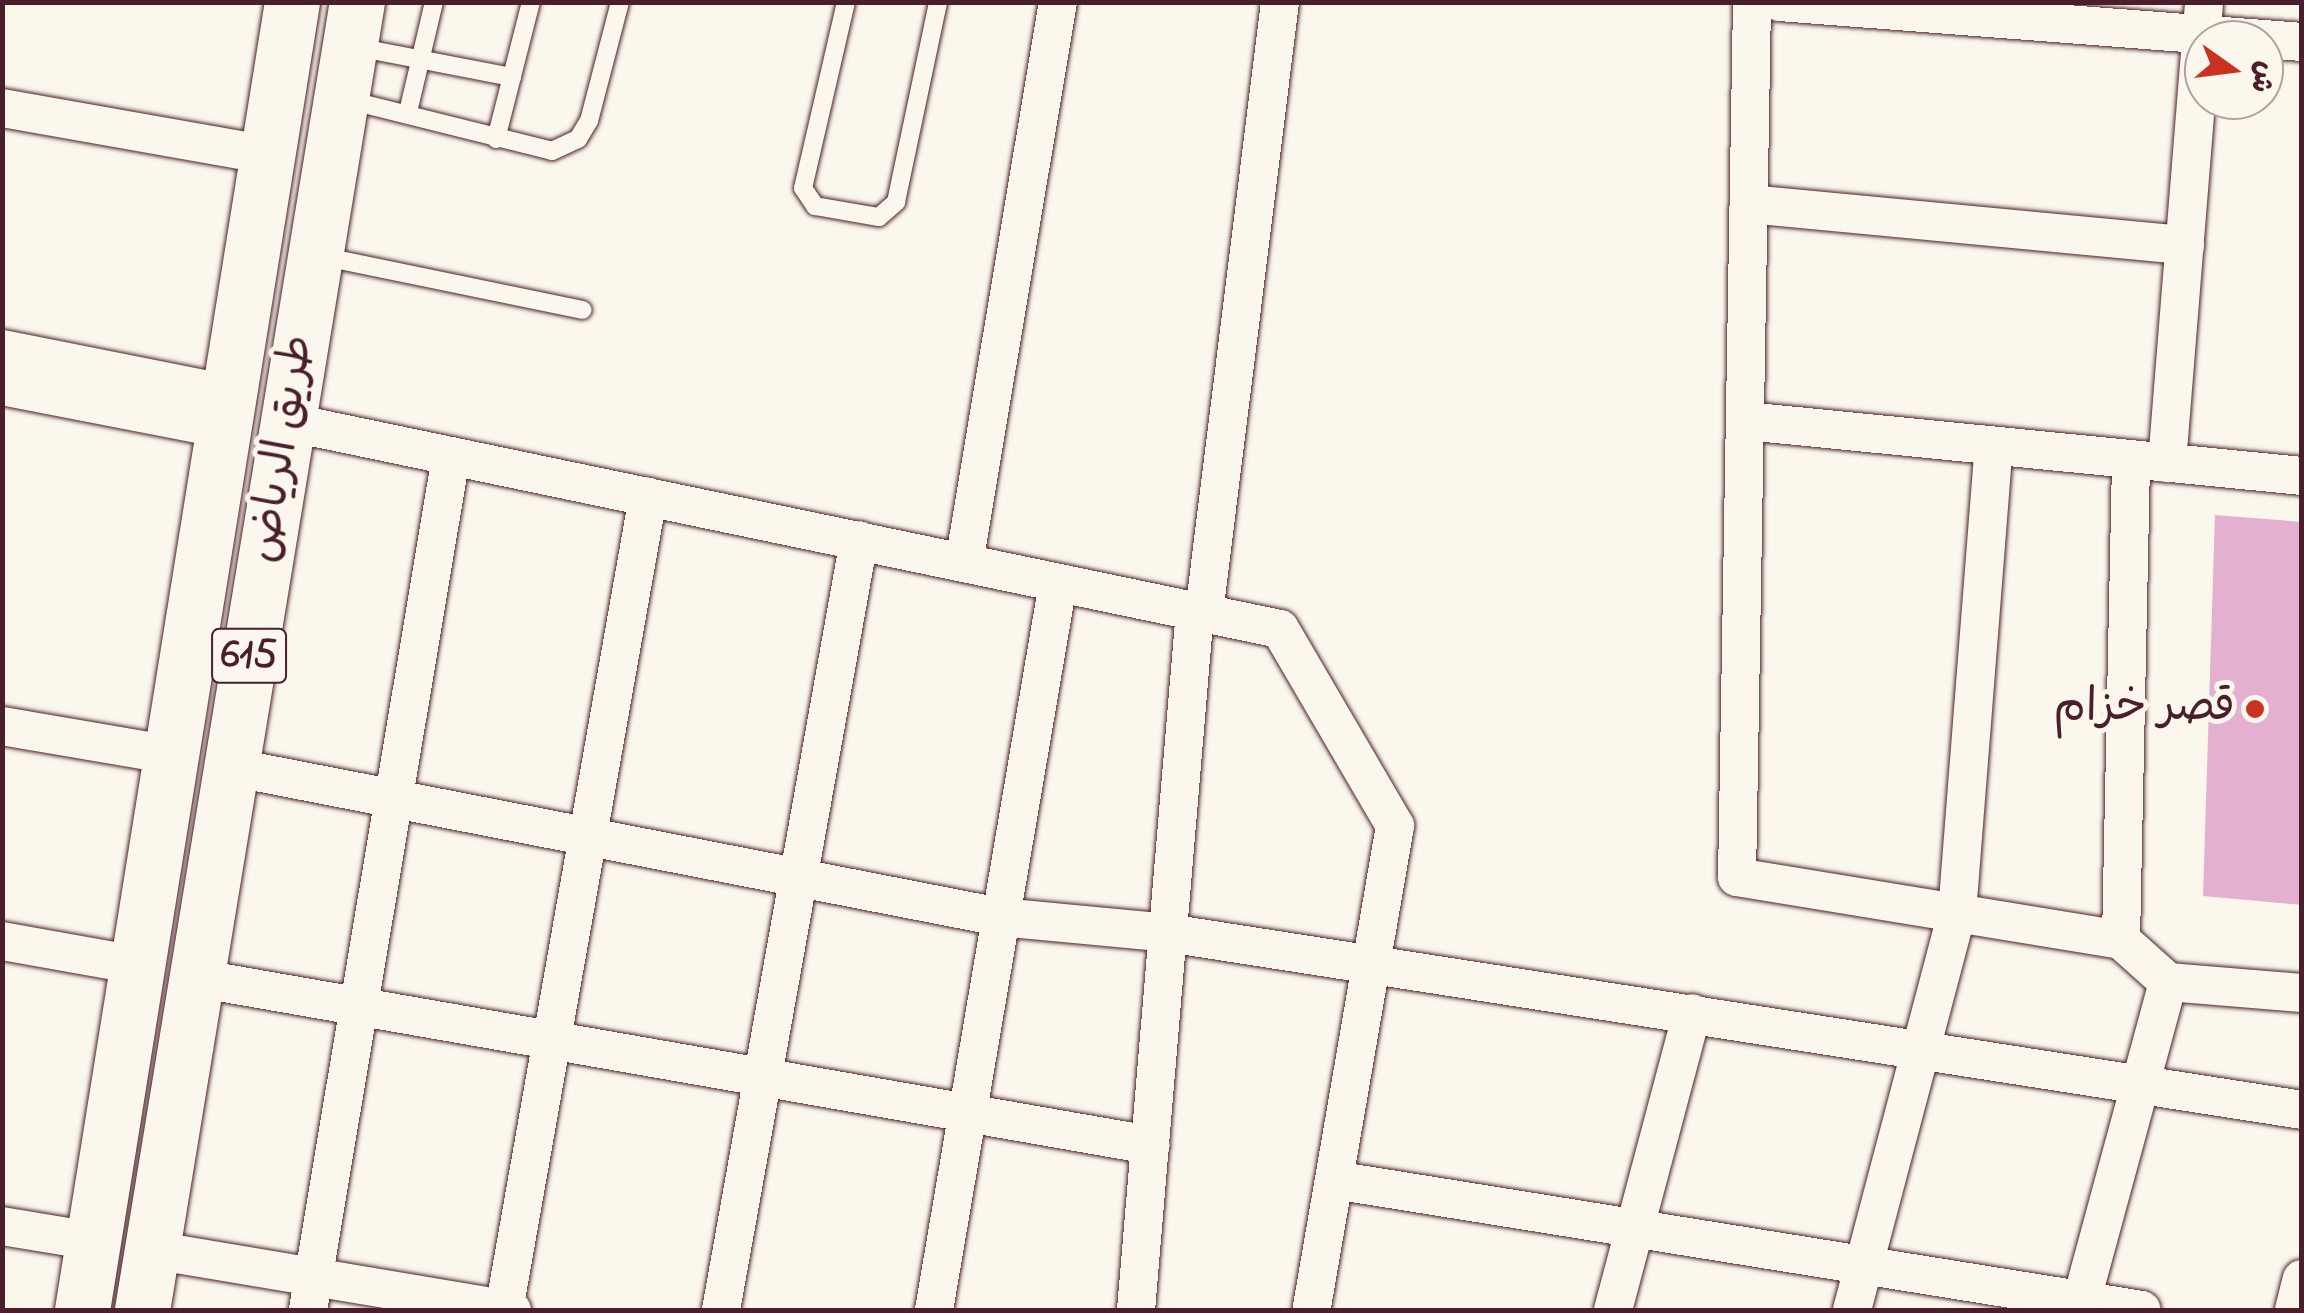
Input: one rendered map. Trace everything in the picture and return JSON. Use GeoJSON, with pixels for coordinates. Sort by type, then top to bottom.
{"type":"FeatureCollection","features":[{"type":"Feature","properties":{"kind":"highway","name":"طريق الرياض"},"geometry":{"type":"LineString","coordinates":[[82,1310],[292,2]]}},
{"type":"Feature","properties":{"kind":"highway","name":"طريق الرياض"},"geometry":{"type":"LineString","coordinates":[[142,1310],[353,24]]}},
{"type":"Feature","properties":{"kind":"street"},"geometry":{"type":"LineString","coordinates":[[964,563],[1058,2]]}},
{"type":"Feature","properties":{"kind":"street"},"geometry":{"type":"LineString","coordinates":[[1136,1310],[1199,612],[1280,2]]}},
{"type":"Feature","properties":{"kind":"street"},"geometry":{"type":"LineString","coordinates":[[1752,2],[1738,878],[2121,940],[2168,982],[2302,994]]}},
{"type":"Feature","properties":{"kind":"street"},"geometry":{"type":"LineString","coordinates":[[1779,2],[2203,19],[2302,42]]}},
{"type":"Feature","properties":{"kind":"street"},"geometry":{"type":"LineString","coordinates":[[2121,940],[2149,461],[2185,245],[2203,19]]}},
{"type":"Feature","properties":{"kind":"street"},"geometry":{"type":"LineString","coordinates":[[2,108],[268,155]]}},
{"type":"Feature","properties":{"kind":"street"},"geometry":{"type":"LineString","coordinates":[[1749,204],[2185,245]]}},
{"type":"Feature","properties":{"kind":"street"},"geometry":{"type":"LineString","coordinates":[[2,348],[227,411]]}},
{"type":"Feature","properties":{"kind":"street"},"geometry":{"type":"LineString","coordinates":[[2,386],[227,411]]}},
{"type":"Feature","properties":{"kind":"street"},"geometry":{"type":"LineString","coordinates":[[1746,421],[2302,476]]}},
{"type":"Feature","properties":{"kind":"street"},"geometry":{"type":"LineString","coordinates":[[288,422],[1280,629],[1395,826],[1312,1310]]}},
{"type":"Feature","properties":{"kind":"street"},"geometry":{"type":"LineString","coordinates":[[1852,1310],[1957,913],[1994,446]]}},
{"type":"Feature","properties":{"kind":"street"},"geometry":{"type":"LineString","coordinates":[[311,1294],[451,456]]}},
{"type":"Feature","properties":{"kind":"street"},"geometry":{"type":"LineString","coordinates":[[504,1310],[648,496]]}},
{"type":"Feature","properties":{"kind":"street"},"geometry":{"type":"LineString","coordinates":[[721,1310],[859,540]]}},
{"type":"Feature","properties":{"kind":"street"},"geometry":{"type":"LineString","coordinates":[[934,1310],[1058,582]]}},
{"type":"Feature","properties":{"kind":"street"},"geometry":{"type":"LineString","coordinates":[[2,726],[172,755]]}},
{"type":"Feature","properties":{"kind":"street"},"geometry":{"type":"LineString","coordinates":[[231,767],[1000,917],[1168,933],[2302,1110]]}},
{"type":"Feature","properties":{"kind":"street"},"geometry":{"type":"LineString","coordinates":[[2,941],[137,965]]}},
{"type":"Feature","properties":{"kind":"street"},"geometry":{"type":"LineString","coordinates":[[196,978],[1150,1146]]}},
{"type":"Feature","properties":{"kind":"street"},"geometry":{"type":"LineString","coordinates":[[2080,1306],[2168,982]]}},
{"type":"Feature","properties":{"kind":"street"},"geometry":{"type":"LineString","coordinates":[[1613,1310],[1692,1014]]}},
{"type":"Feature","properties":{"kind":"street"},"geometry":{"type":"LineString","coordinates":[[1334,1180],[1864,1266],[2080,1306],[2142,1310]]}},
{"type":"Feature","properties":{"kind":"street"},"geometry":{"type":"LineString","coordinates":[[2,1226],[93,1241]]}},
{"type":"Feature","properties":{"kind":"street"},"geometry":{"type":"LineString","coordinates":[[152,1250],[311,1294],[512,1310]]}},
{"type":"Feature","properties":{"kind":"street"},"geometry":{"type":"LineString","coordinates":[[2294,1310],[2302,1280]]}},
{"type":"Feature","properties":{"kind":"lane"},"geometry":{"type":"LineString","coordinates":[[408,112],[434,2]]}},
{"type":"Feature","properties":{"kind":"lane"},"geometry":{"type":"LineString","coordinates":[[496,139],[531,2]]}},
{"type":"Feature","properties":{"kind":"lane"},"geometry":{"type":"LineString","coordinates":[[342,99],[408,112],[538,152],[578,139],[590,121],[620,2]]}},
{"type":"Feature","properties":{"kind":"lane"},"geometry":{"type":"LineString","coordinates":[[846,2],[804,188],[815,206],[879,217],[896,202],[938,2]]}},
{"type":"Feature","properties":{"kind":"lane"},"geometry":{"type":"LineString","coordinates":[[353,24],[422,61],[512,77]]}},
{"type":"Feature","properties":{"kind":"lane"},"geometry":{"type":"LineString","coordinates":[[315,255],[584,310]]}},
{"type":"Feature","properties":{"kind":"building","name":"قصر خزام"},"geometry":{"type":"Polygon","coordinates":[[[2215,515],[2302,522],[2302,905],[2203,896],[2215,515]]]}},
{"type":"Feature","properties":{"kind":"place","name":"قصر خزام"},"geometry":{"type":"Point","coordinates":[2255,709]}}]}
